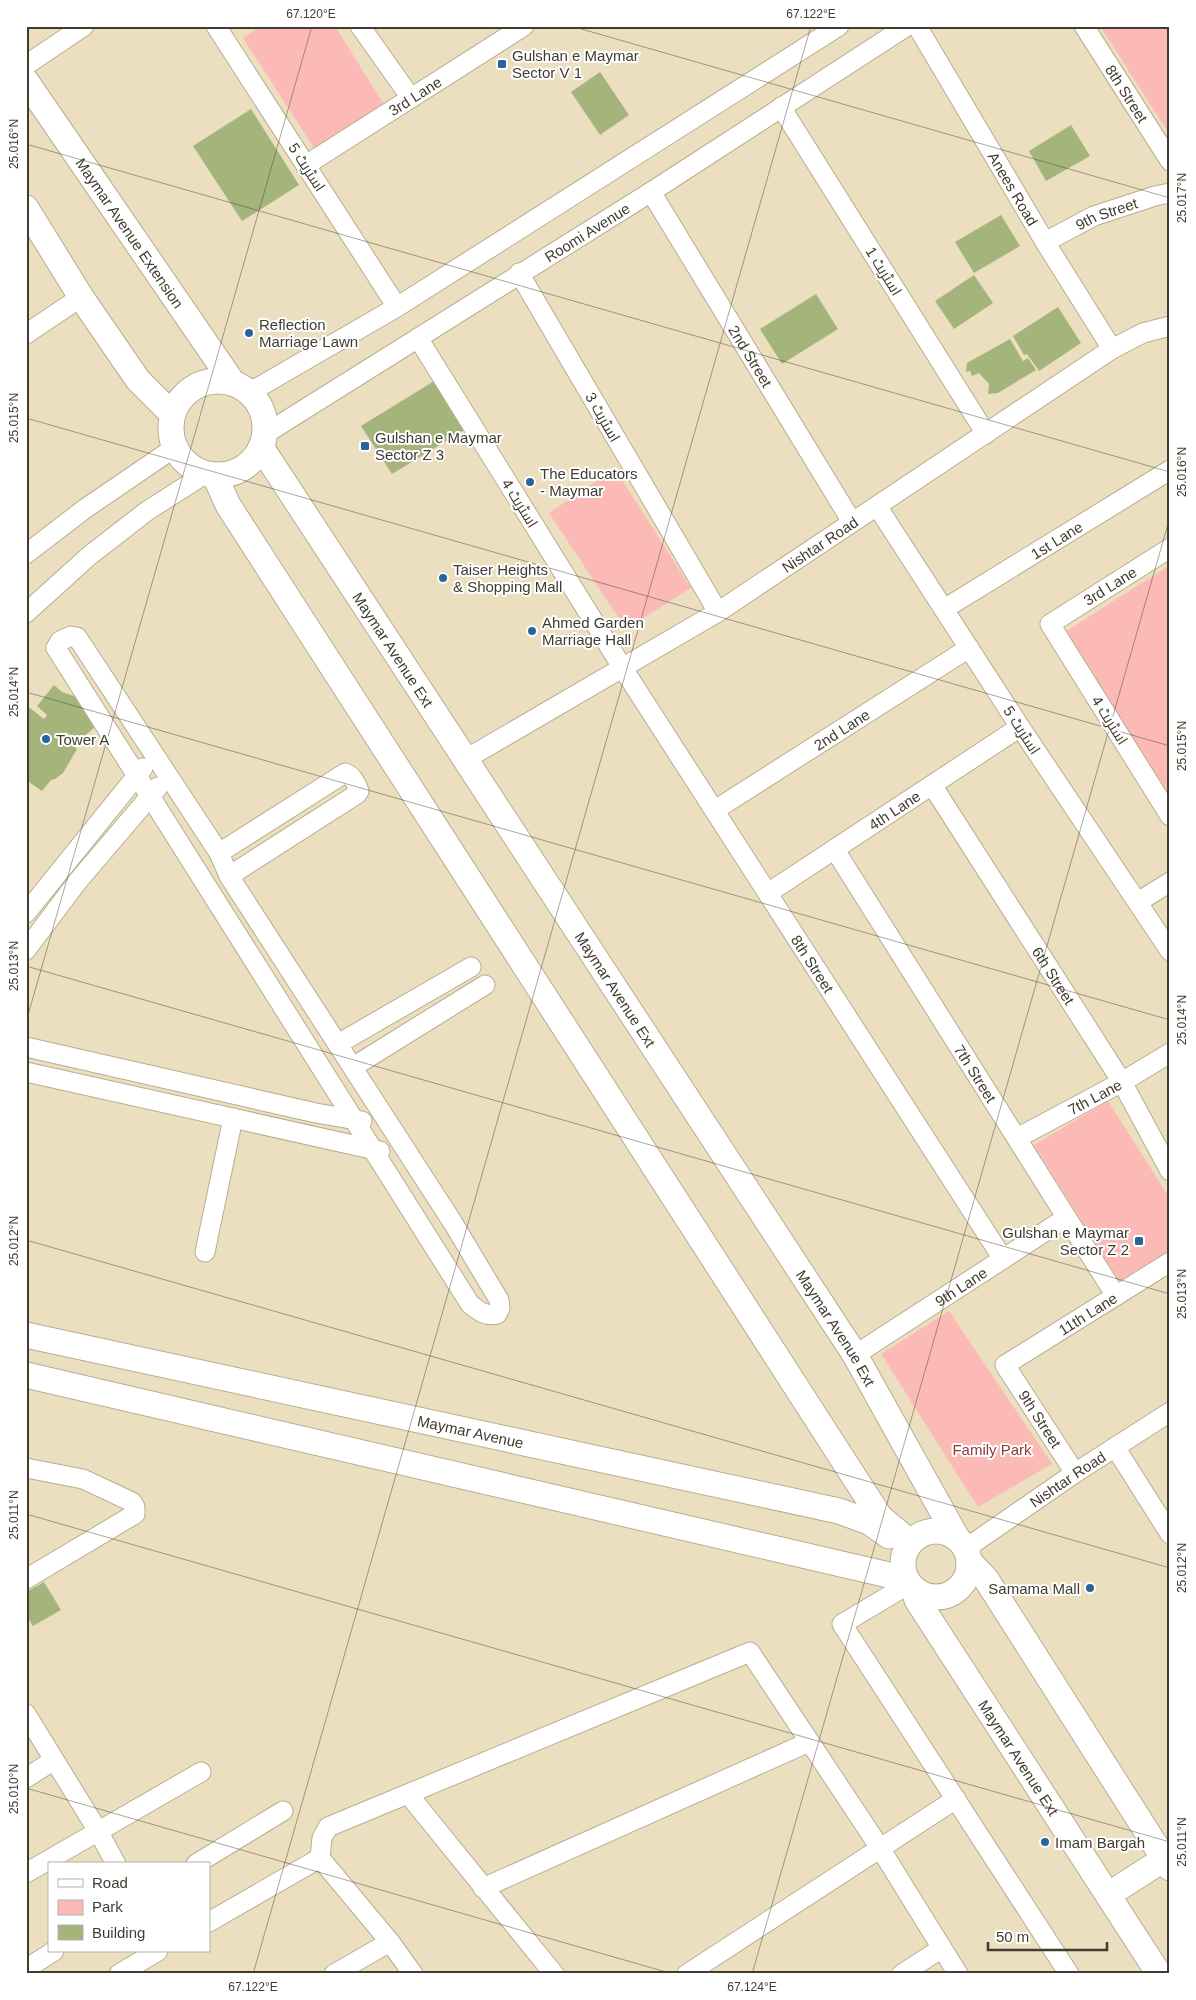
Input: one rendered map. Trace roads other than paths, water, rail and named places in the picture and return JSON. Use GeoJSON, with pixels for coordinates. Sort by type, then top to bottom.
{"type":"FeatureCollection","features":[{"type":"Feature","properties":{"kind":"main road","name":"Maymar Avenue Extension"},"geometry":{"type":"LineString","coordinates":[[26,82],[240,387]]}},
{"type":"Feature","properties":{"kind":"main road"},"geometry":{"type":"LineString","coordinates":[[26,208],[81,297],[138,380],[172,414]]}},
{"type":"Feature","properties":{"kind":"main road"},"geometry":{"type":"LineString","coordinates":[[214,381],[240,387],[258,403],[264,418],[263,441],[250,463],[234,473],[210,475],[187,465],[174,448],[170,431],[172,414],[181,397],[196,386],[214,381]]}},
{"type":"Feature","properties":{"kind":"main road","name":"Maymar Avenue Ext"},"geometry":{"type":"LineString","coordinates":[[263,441],[466,759],[855,1355],[964,1549],[986,1578],[1167,1863]]}},
{"type":"Feature","properties":{"kind":"main road"},"geometry":{"type":"LineString","coordinates":[[210,475],[880,1517],[908,1545]]}},
{"type":"Feature","properties":{"kind":"main road","name":"Maymar Avenue"},"geometry":{"type":"LineString","coordinates":[[26,1335],[839,1511],[869,1522],[908,1545]]}},
{"type":"Feature","properties":{"kind":"main road"},"geometry":{"type":"LineString","coordinates":[[26,1375],[910,1584],[926,1596],[939,1597],[951,1594],[962,1586],[968,1574],[964,1549],[946,1532],[932,1531],[920,1534],[908,1545],[903,1554],[902,1567],[910,1584]]}},
{"type":"Feature","properties":{"kind":"main road","name":"Maymar Avenue Ext"},"geometry":{"type":"LineString","coordinates":[[910,1584],[917,1600],[1159,1974]]}},
{"type":"Feature","properties":{"kind":"main road"},"geometry":{"type":"LineString","coordinates":[[1108,1895],[1167,1863]]}},
{"type":"Feature","properties":{"kind":"street"},"geometry":{"type":"LineString","coordinates":[[26,65],[84,26]]}},
{"type":"Feature","properties":{"kind":"street","name":"اسٹریٹ 5"},"geometry":{"type":"LineString","coordinates":[[216,26],[397,307]]}},
{"type":"Feature","properties":{"kind":"street"},"geometry":{"type":"LineString","coordinates":[[360,26],[411,98]]}},
{"type":"Feature","properties":{"kind":"street","name":"3rd Lane"},"geometry":{"type":"LineString","coordinates":[[306,165],[524,26]]}},
{"type":"Feature","properties":{"kind":"street"},"geometry":{"type":"LineString","coordinates":[[240,387],[258,387],[397,307],[839,26]]}},
{"type":"Feature","properties":{"kind":"street","name":"Roomi Avenue"},"geometry":{"type":"LineString","coordinates":[[263,441],[418,338],[651,192],[907,26]]}},
{"type":"Feature","properties":{"kind":"street","name":"Anees Road"},"geometry":{"type":"LineString","coordinates":[[917,26],[1045,242],[1112,349]]}},
{"type":"Feature","properties":{"kind":"street","name":"8th Street"},"geometry":{"type":"LineString","coordinates":[[1084,26],[1170,161]]}},
{"type":"Feature","properties":{"kind":"street","name":"اسٹریٹ 1"},"geometry":{"type":"LineString","coordinates":[[781,107],[986,434]]}},
{"type":"Feature","properties":{"kind":"street","name":"2nd Street"},"geometry":{"type":"LineString","coordinates":[[651,192],[852,522]]}},
{"type":"Feature","properties":{"kind":"street","name":"9th Street"},"geometry":{"type":"LineString","coordinates":[[1045,242],[1094,216],[1170,193]]}},
{"type":"Feature","properties":{"kind":"street","name":"اسٹریٹ 3"},"geometry":{"type":"LineString","coordinates":[[519,273],[718,612]]}},
{"type":"Feature","properties":{"kind":"street"},"geometry":{"type":"LineString","coordinates":[[26,334],[81,297]]}},
{"type":"Feature","properties":{"kind":"street","name":"Nishtar Road"},"geometry":{"type":"LineString","coordinates":[[466,759],[718,612],[1112,349],[1143,333],[1170,326]]}},
{"type":"Feature","properties":{"kind":"street","name":"اسٹریٹ 4"},"geometry":{"type":"LineString","coordinates":[[418,338],[622,667]]}},
{"type":"Feature","properties":{"kind":"street"},"geometry":{"type":"LineString","coordinates":[[26,554],[86,508],[174,448]]}},
{"type":"Feature","properties":{"kind":"street","name":"1st Lane"},"geometry":{"type":"LineString","coordinates":[[944,609],[1170,470]]}},
{"type":"Feature","properties":{"kind":"street"},"geometry":{"type":"LineString","coordinates":[[26,613],[89,556],[147,511],[210,475]]}},
{"type":"Feature","properties":{"kind":"street","name":"اسٹریٹ 5"},"geometry":{"type":"LineString","coordinates":[[877,506],[1020,727],[1170,952]]}},
{"type":"Feature","properties":{"kind":"street","name":"3rd Lane"},"geometry":{"type":"LineString","coordinates":[[1050,624],[1170,548]]}},
{"type":"Feature","properties":{"kind":"street","name":"اسٹریٹ 4"},"geometry":{"type":"LineString","coordinates":[[1050,624],[1170,816]]}},
{"type":"Feature","properties":{"kind":"street"},"geometry":{"type":"LineString","coordinates":[[71,636],[77,637],[219,853],[229,876],[453,1223],[500,1300],[500,1308],[497,1314],[483,1314],[470,1304],[136,776],[57,650],[60,641],[71,636]]}},
{"type":"Feature","properties":{"kind":"street","name":"2nd Lane"},"geometry":{"type":"LineString","coordinates":[[715,810],[969,648]]}},
{"type":"Feature","properties":{"kind":"street","name":"8th Street"},"geometry":{"type":"LineString","coordinates":[[622,667],[1003,1259]]}},
{"type":"Feature","properties":{"kind":"street","name":"4th Lane"},"geometry":{"type":"LineString","coordinates":[[768,893],[1020,727]]}},
{"type":"Feature","properties":{"kind":"street"},"geometry":{"type":"LineString","coordinates":[[26,913],[153,755]]}},
{"type":"Feature","properties":{"kind":"street"},"geometry":{"type":"LineString","coordinates":[[219,853],[345,773],[351,776],[358,787],[359,791],[357,794],[229,876]]}},
{"type":"Feature","properties":{"kind":"street"},"geometry":{"type":"LineString","coordinates":[[26,950],[78,881],[168,777]]}},
{"type":"Feature","properties":{"kind":"street","name":"6th Street"},"geometry":{"type":"LineString","coordinates":[[932,785],[1122,1082],[1170,1170]]}},
{"type":"Feature","properties":{"kind":"street","name":"7th Street"},"geometry":{"type":"LineString","coordinates":[[835,850],[1116,1296]]}},
{"type":"Feature","properties":{"kind":"street"},"geometry":{"type":"LineString","coordinates":[[1138,902],[1170,882]]}},
{"type":"Feature","properties":{"kind":"street"},"geometry":{"type":"LineString","coordinates":[[338,1044],[471,967]]}},
{"type":"Feature","properties":{"kind":"street"},"geometry":{"type":"LineString","coordinates":[[353,1067],[485,985]]}},
{"type":"Feature","properties":{"kind":"street"},"geometry":{"type":"LineString","coordinates":[[26,1047],[356,1121],[389,1124]]}},
{"type":"Feature","properties":{"kind":"street","name":"7th Lane"},"geometry":{"type":"LineString","coordinates":[[1017,1138],[1122,1082],[1170,1053]]}},
{"type":"Feature","properties":{"kind":"street"},"geometry":{"type":"LineString","coordinates":[[26,1072],[374,1150],[408,1155]]}},
{"type":"Feature","properties":{"kind":"street"},"geometry":{"type":"LineString","coordinates":[[205,1252],[233,1118]]}},
{"type":"Feature","properties":{"kind":"street","name":"9th Lane"},"geometry":{"type":"LineString","coordinates":[[855,1355],[1066,1218]]}},
{"type":"Feature","properties":{"kind":"street","name":"11th Lane"},"geometry":{"type":"LineString","coordinates":[[1005,1365],[1170,1262]]}},
{"type":"Feature","properties":{"kind":"street","name":"9th Street"},"geometry":{"type":"LineString","coordinates":[[1005,1365],[1075,1473]]}},
{"type":"Feature","properties":{"kind":"street","name":"Nishtar Road"},"geometry":{"type":"LineString","coordinates":[[964,1549],[1075,1473],[1170,1412]]}},
{"type":"Feature","properties":{"kind":"street"},"geometry":{"type":"LineString","coordinates":[[1115,1447],[1170,1534]]}},
{"type":"Feature","properties":{"kind":"street"},"geometry":{"type":"LineString","coordinates":[[26,1468],[83,1479],[132,1502],[135,1507],[134,1514],[26,1579]]}},
{"type":"Feature","properties":{"kind":"street"},"geometry":{"type":"LineString","coordinates":[[910,1584],[842,1624],[1069,1974]]}},
{"type":"Feature","properties":{"kind":"street"},"geometry":{"type":"LineString","coordinates":[[413,1974],[390,1942],[320,1858],[322,1838],[328,1828],[750,1652],[880,1848],[958,1974]]}},
{"type":"Feature","properties":{"kind":"street"},"geometry":{"type":"LineString","coordinates":[[26,1714],[115,1862]]}},
{"type":"Feature","properties":{"kind":"street"},"geometry":{"type":"LineString","coordinates":[[483,1888],[809,1742]]}},
{"type":"Feature","properties":{"kind":"street"},"geometry":{"type":"LineString","coordinates":[[26,1778],[54,1760]]}},
{"type":"Feature","properties":{"kind":"street"},"geometry":{"type":"LineString","coordinates":[[26,1873],[201,1772]]}},
{"type":"Feature","properties":{"kind":"street"},"geometry":{"type":"LineString","coordinates":[[408,1794],[554,1974]]}},
{"type":"Feature","properties":{"kind":"street"},"geometry":{"type":"LineString","coordinates":[[687,1974],[956,1799]]}},
{"type":"Feature","properties":{"kind":"street"},"geometry":{"type":"LineString","coordinates":[[199,1862],[284,1811]]}},
{"type":"Feature","properties":{"kind":"street"},"geometry":{"type":"LineString","coordinates":[[210,1921],[320,1858]]}},
{"type":"Feature","properties":{"kind":"street"},"geometry":{"type":"LineString","coordinates":[[334,1974],[390,1942]]}},
{"type":"Feature","properties":{"kind":"street"},"geometry":{"type":"LineString","coordinates":[[902,1974],[942,1948]]}},
{"type":"Feature","properties":{"kind":"street"},"geometry":{"type":"LineString","coordinates":[[26,1969],[52,1952]]}},
{"type":"Feature","properties":{"kind":"street"},"geometry":{"type":"LineString","coordinates":[[119,1974],[156,1952]]}},
{"type":"Feature","properties":{"kind":"place","name":"Gulshan e Maymar Sector V 1"},"geometry":{"type":"Point","coordinates":[502,64]}},
{"type":"Feature","properties":{"kind":"place","name":"Reflection Marriage Lawn"},"geometry":{"type":"Point","coordinates":[249,333]}},
{"type":"Feature","properties":{"kind":"place","name":"Gulshan e Maymar Sector Z 3"},"geometry":{"type":"Point","coordinates":[365,446]}},
{"type":"Feature","properties":{"kind":"place","name":"The Educators - Maymar"},"geometry":{"type":"Point","coordinates":[530,482]}},
{"type":"Feature","properties":{"kind":"place","name":"Taiser Heights & Shopping Mall"},"geometry":{"type":"Point","coordinates":[443,578]}},
{"type":"Feature","properties":{"kind":"place","name":"Ahmed Garden Marriage Hall"},"geometry":{"type":"Point","coordinates":[532,631]}},
{"type":"Feature","properties":{"kind":"place","name":"Tower A"},"geometry":{"type":"Point","coordinates":[46,739]}},
{"type":"Feature","properties":{"kind":"place","name":"Gulshan e Maymar Sector Z 2"},"geometry":{"type":"Point","coordinates":[1139,1241]}},
{"type":"Feature","properties":{"kind":"place","name":"Samama Mall"},"geometry":{"type":"Point","coordinates":[1090,1588]}},
{"type":"Feature","properties":{"kind":"place","name":"Imam Bargah"},"geometry":{"type":"Point","coordinates":[1045,1842]}},
{"type":"Feature","properties":{"kind":"park label","name":"Family Park"},"geometry":{"type":"Point","coordinates":[992,1449]}}]}
